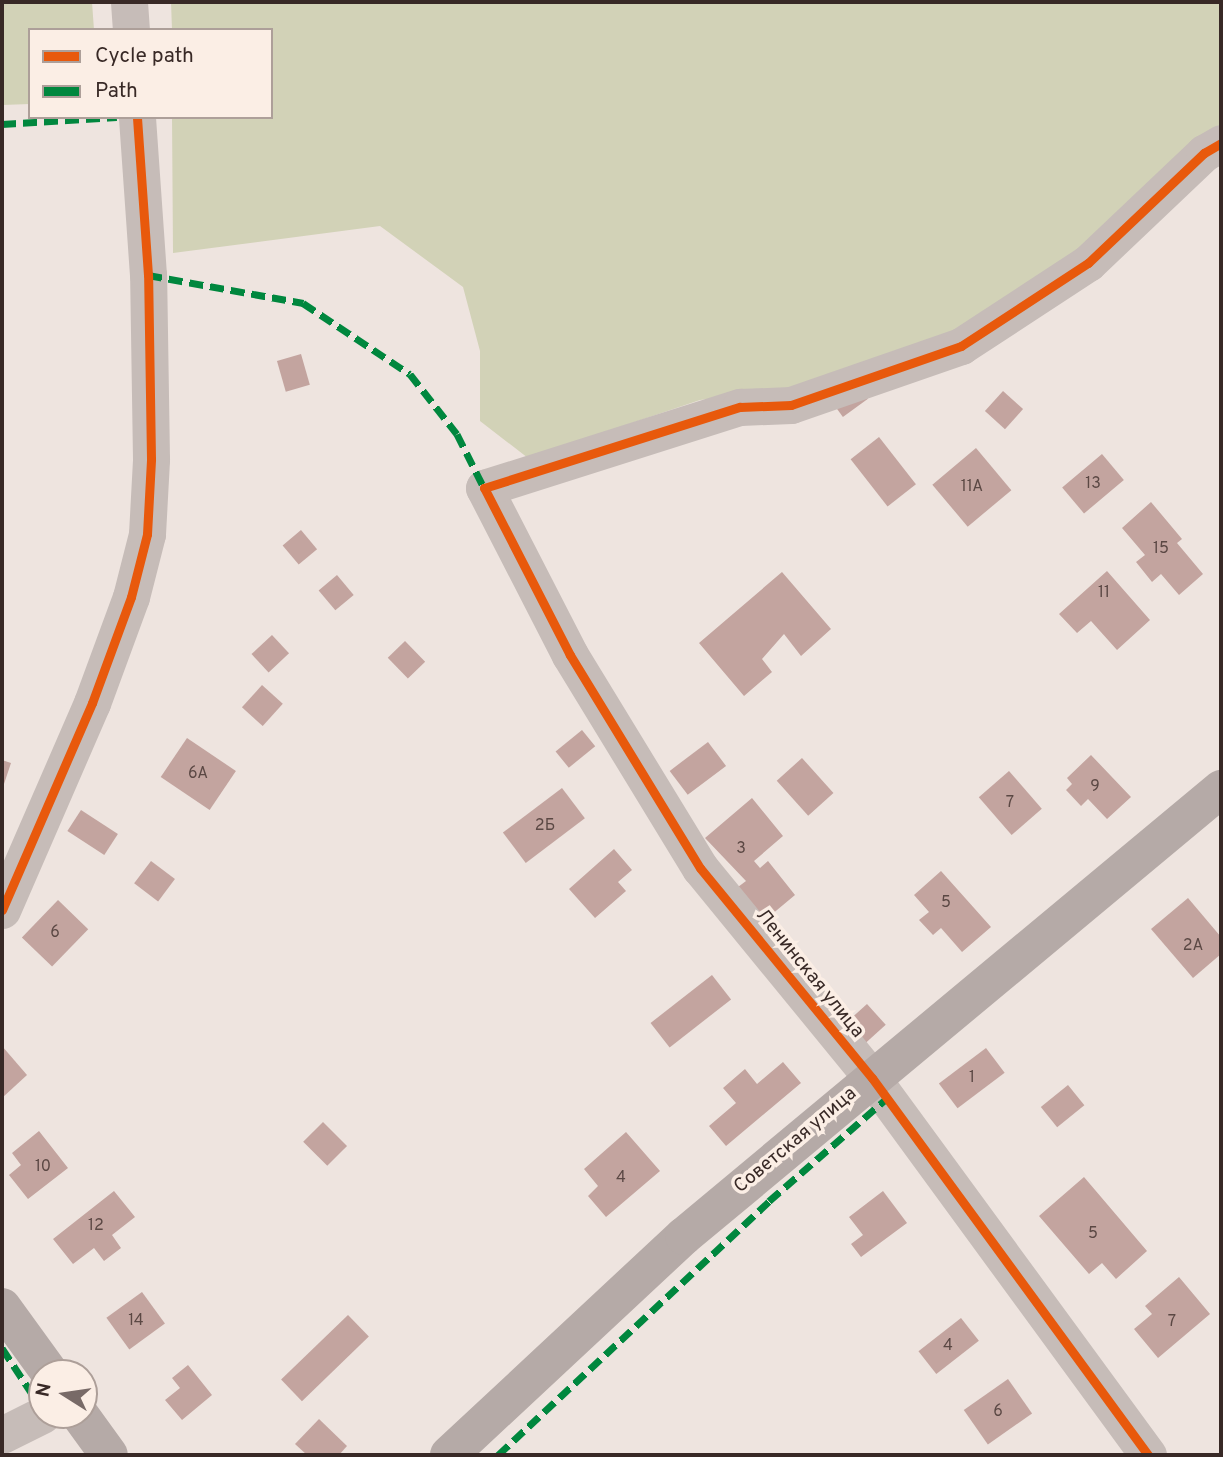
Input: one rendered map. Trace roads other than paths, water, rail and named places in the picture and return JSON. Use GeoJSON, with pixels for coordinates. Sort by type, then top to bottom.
{"type":"FeatureCollection","features":[{"type":"Feature","properties":{"kind":"main road","name":"Советская улица"},"geometry":{"type":"LineString","coordinates":[[450,1455],[684,1236],[1221,789]]}},
{"type":"Feature","properties":{"kind":"main road"},"geometry":{"type":"LineString","coordinates":[[2,1307],[40,1359]]}},
{"type":"Feature","properties":{"kind":"main road"},"geometry":{"type":"LineString","coordinates":[[90,1429],[110,1455]]}},
{"type":"Feature","properties":{"kind":"street"},"geometry":{"type":"LineString","coordinates":[[129,2],[131,28]]}},
{"type":"Feature","properties":{"kind":"street"},"geometry":{"type":"LineString","coordinates":[[2,910],[92,702],[131,597],[147,534],[151,459],[148,275],[137,119]]}},
{"type":"Feature","properties":{"kind":"street","name":"Ленинская улица"},"geometry":{"type":"LineString","coordinates":[[1148,1455],[872,1078],[700,869],[570,655],[484,488],[740,407],[791,405],[961,346],[1088,263],[1204,153],[1221,144]]}},
{"type":"Feature","properties":{"kind":"street"},"geometry":{"type":"LineString","coordinates":[[2,1435],[28,1422]]}}]}
